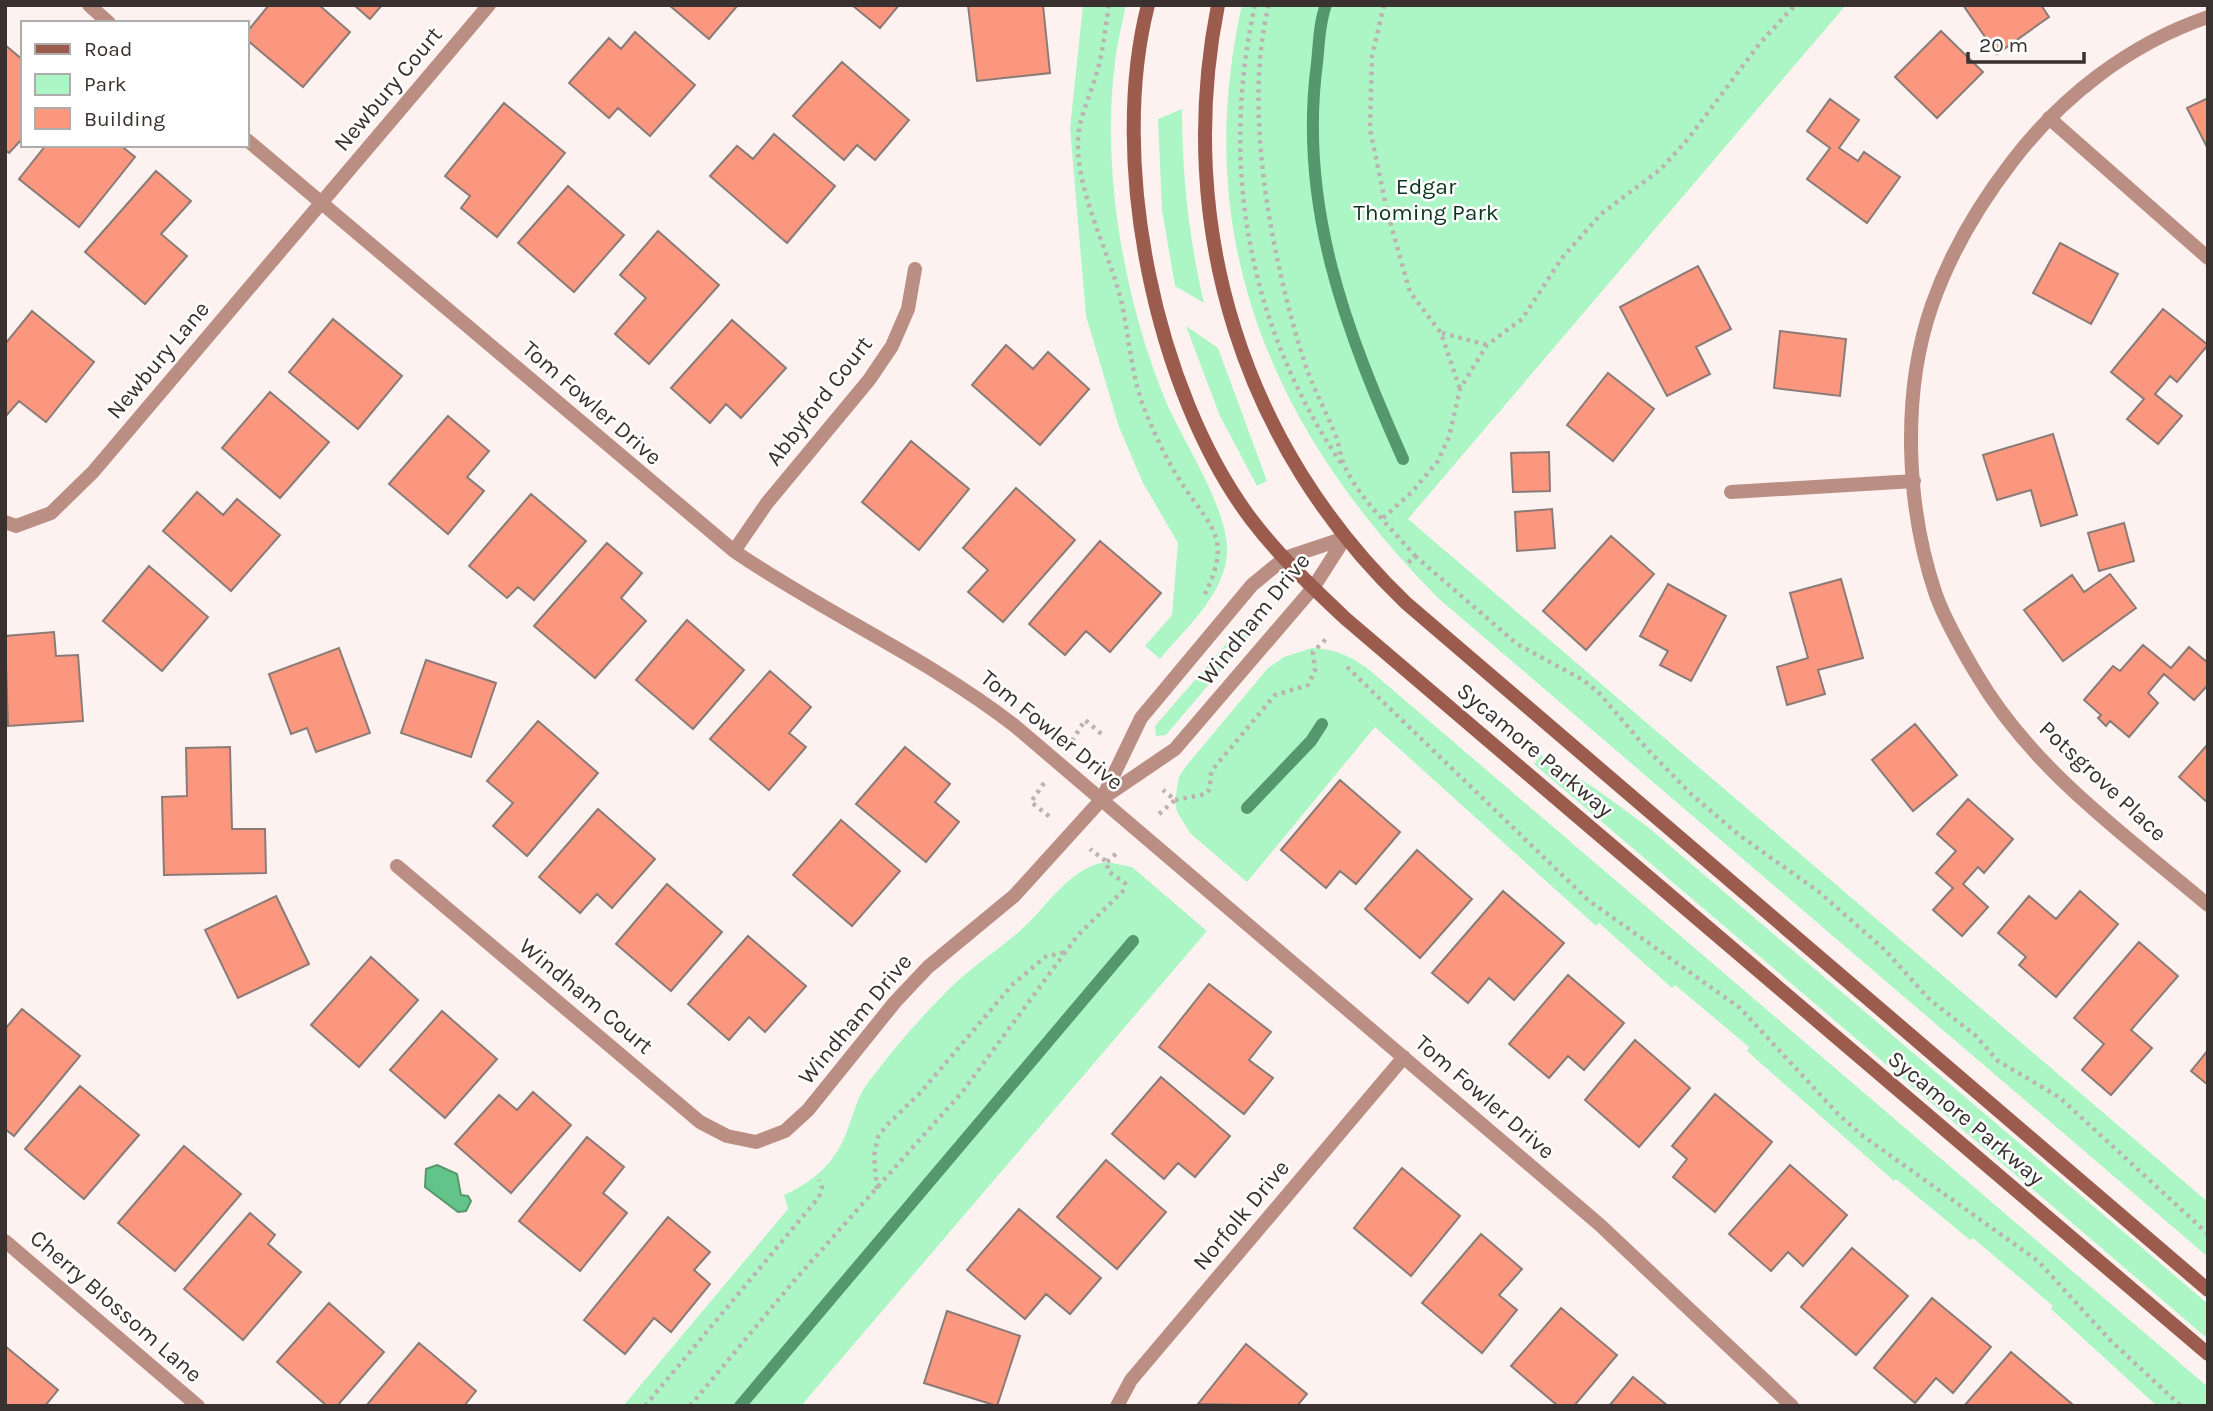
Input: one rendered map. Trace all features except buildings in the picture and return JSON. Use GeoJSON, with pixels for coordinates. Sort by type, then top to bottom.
{"type":"FeatureCollection","features":[{"type":"Feature","properties":{"kind":"main road","name":"Sycamore Parkway"},"geometry":{"type":"LineString","coordinates":[[1149,5],[1135,92],[1136,178],[1146,258],[1166,345],[1188,404],[1215,460],[1250,518],[1313,588],[2208,1354]]}},
{"type":"Feature","properties":{"kind":"main road","name":"Sycamore Parkway"},"geometry":{"type":"LineString","coordinates":[[1218,5],[1209,52],[1203,128],[1205,195],[1217,268],[1237,336],[1263,401],[1292,460],[1346,538],[1385,584],[1432,626],[2208,1290]]}},
{"type":"Feature","properties":{"kind":"street"},"geometry":{"type":"LineString","coordinates":[[89,5],[107,21]]}},
{"type":"Feature","properties":{"kind":"street","name":"Newbury Court"},"geometry":{"type":"LineString","coordinates":[[321,203],[489,5]]}},
{"type":"Feature","properties":{"kind":"street","name":"Potsgrove Place"},"geometry":{"type":"LineString","coordinates":[[2208,17],[2158,39],[2117,62],[2080,89],[2049,118],[1998,180],[1968,226],[1931,307],[1920,351],[1914,397],[1914,481],[1918,522],[1937,597],[1977,676],[2006,718],[2039,758],[2077,794],[2208,905]]}},
{"type":"Feature","properties":{"kind":"street"},"geometry":{"type":"LineString","coordinates":[[2049,118],[2208,258]]}},
{"type":"Feature","properties":{"kind":"street","name":"Tom Fowler Drive"},"geometry":{"type":"LineString","coordinates":[[248,141],[734,551],[813,602],[924,662],[970,691],[1102,799],[1610,1234],[1791,1406]]}},
{"type":"Feature","properties":{"kind":"street","name":"Newbury Lane"},"geometry":{"type":"LineString","coordinates":[[11,524],[51,513],[93,472],[321,203]]}},
{"type":"Feature","properties":{"kind":"street","name":"Abbyford Court"},"geometry":{"type":"LineString","coordinates":[[734,551],[767,502],[869,380],[892,346],[908,309],[915,269]]}},
{"type":"Feature","properties":{"kind":"street"},"geometry":{"type":"LineString","coordinates":[[1731,492],[1914,481]]}},
{"type":"Feature","properties":{"kind":"street","name":"Windham Drive"},"geometry":{"type":"LineString","coordinates":[[1102,799],[1141,718],[1252,585],[1285,558],[1346,538]]}},
{"type":"Feature","properties":{"kind":"street","name":"Windham Drive"},"geometry":{"type":"LineString","coordinates":[[757,1142],[785,1131],[808,1110],[895,1002],[928,967],[1014,896],[1102,799],[1175,749],[1313,588],[1346,538]]}},
{"type":"Feature","properties":{"kind":"street","name":"Windham Court"},"geometry":{"type":"LineString","coordinates":[[397,866],[700,1122],[727,1136],[757,1142]]}},
{"type":"Feature","properties":{"kind":"street","name":"Norfolk Drive"},"geometry":{"type":"LineString","coordinates":[[1117,1406],[1131,1380],[1404,1057]]}},
{"type":"Feature","properties":{"kind":"street","name":"Cherry Blossom Lane"},"geometry":{"type":"LineString","coordinates":[[5,1241],[198,1406]]}},
{"type":"Feature","properties":{"kind":"path"},"geometry":{"type":"LineString","coordinates":[[1255,5],[1242,74],[1239,121],[1241,187],[1253,266],[1277,345],[1294,386],[1311,418],[1382,518],[1415,556],[1517,644],[1583,680],[1598,692],[1692,795],[1739,835],[1819,892],[1885,950],[1930,1000],[1975,1035],[1998,1061],[2059,1097],[2208,1234]]}},
{"type":"Feature","properties":{"kind":"path"},"geometry":{"type":"LineString","coordinates":[[1269,5],[1261,50],[1260,99],[1269,206],[1304,360],[1336,435],[1345,469]]}},
{"type":"Feature","properties":{"kind":"path"},"geometry":{"type":"LineString","coordinates":[[1384,5],[1372,56],[1370,129],[1387,211],[1410,292],[1441,333],[1460,390]]}},
{"type":"Feature","properties":{"kind":"path"},"geometry":{"type":"LineString","coordinates":[[1382,518],[1412,492],[1438,461],[1449,437],[1460,390],[1487,345],[1522,319],[1562,258],[1601,214],[1661,169],[1688,139],[1760,43],[1796,5]]}},
{"type":"Feature","properties":{"kind":"path"},"geometry":{"type":"LineString","coordinates":[[1441,333],[1487,345]]}},
{"type":"Feature","properties":{"kind":"path"},"geometry":{"type":"LineString","coordinates":[[1218,555],[1227,557]]}},
{"type":"Feature","properties":{"kind":"path"},"geometry":{"type":"LineString","coordinates":[[1405,565],[1415,556]]}},
{"type":"Feature","properties":{"kind":"path"},"geometry":{"type":"LineString","coordinates":[[1175,800],[1206,794],[1211,787],[1210,774],[1213,769],[1275,695],[1308,685],[1313,679],[1313,652],[1316,649]]}},
{"type":"Feature","properties":{"kind":"path"},"geometry":{"type":"LineString","coordinates":[[1347,667],[1588,900],[1740,1008],[1838,1114],[1863,1136],[2038,1261],[2110,1340],[2181,1406]]}},
{"type":"Feature","properties":{"kind":"path"},"geometry":{"type":"LineString","coordinates":[[690,1406],[793,1282],[984,1067],[1089,923],[1125,890],[1125,883],[1108,871],[1107,862]]}},
{"type":"Feature","properties":{"kind":"path"},"geometry":{"type":"LineString","coordinates":[[877,1189],[874,1156],[878,1137],[886,1126],[921,1092],[1020,977],[1045,957],[1066,952]]}},
{"type":"Feature","properties":{"kind":"path"},"geometry":{"type":"LineString","coordinates":[[645,1406],[819,1197],[822,1188],[819,1181]]}},
{"type":"Feature","properties":{"kind":"green space"},"geometry":{"type":"Polygon","coordinates":[[[1083,5],[1126,5],[1115,63],[1111,146],[1119,233],[1127,276],[1164,397],[1213,495],[1226,535],[1225,568],[1212,597],[1160,659],[1145,646],[1172,615],[1178,543],[1143,483],[1119,427],[1086,316],[1070,128],[1083,5]]]}},
{"type":"Feature","properties":{"kind":"green space","name":"Edgar Thoming Park"},"geometry":{"type":"Polygon","coordinates":[[[1242,5],[1846,5],[1408,519],[2208,1202],[2208,1257],[1438,598],[1380,534],[1331,468],[1290,399],[1259,327],[1237,252],[1227,173],[1228,91],[1242,5]]]}},
{"type":"Feature","properties":{"kind":"green space"},"geometry":{"type":"Polygon","coordinates":[[[1182,109],[1187,207],[1204,303],[1175,286],[1162,210],[1158,119],[1182,109]]]}},
{"type":"Feature","properties":{"kind":"green space"},"geometry":{"type":"Polygon","coordinates":[[[1186,326],[1218,348],[1267,481],[1257,486],[1220,416],[1186,326]]]}},
{"type":"Feature","properties":{"kind":"green space"},"geometry":{"type":"Polygon","coordinates":[[[1254,619],[1257,624],[1249,637],[1166,735],[1156,736],[1155,726],[1239,629],[1254,619]]]}},
{"type":"Feature","properties":{"kind":"green space"},"geometry":{"type":"Polygon","coordinates":[[[1312,648],[1350,657],[1379,678],[2208,1387],[2208,1406],[2157,1406],[2051,1309],[2053,1306],[1973,1238],[1970,1240],[1896,1179],[1894,1181],[1747,1051],[1749,1047],[1675,985],[1672,988],[1599,923],[1596,926],[1375,727],[1247,882],[1191,834],[1177,812],[1175,800],[1179,777],[1268,668],[1284,657],[1312,648]]]}},
{"type":"Feature","properties":{"kind":"green space"},"geometry":{"type":"Polygon","coordinates":[[[1541,755],[1596,789],[1648,827],[2208,1304],[2208,1339],[1534,764],[1541,755]]]}},
{"type":"Feature","properties":{"kind":"green space"},"geometry":{"type":"Polygon","coordinates":[[[1107,862],[1132,867],[1207,931],[801,1406],[623,1406],[788,1209],[784,1195],[806,1183],[831,1160],[843,1140],[864,1089],[916,1024],[956,983],[1021,930],[1070,879],[1094,865],[1107,862]]]}},
{"type":"Feature","properties":{"kind":"shaded area"},"geometry":{"type":"Polygon","coordinates":[[[437,1165],[457,1174],[461,1195],[468,1196],[471,1201],[466,1211],[458,1212],[425,1187],[426,1169],[437,1165]]]}},
{"type":"Feature","properties":{"kind":"waterway"},"geometry":{"type":"LineString","coordinates":[[1326,5],[1320,34],[1313,116],[1314,167],[1321,217],[1331,267],[1346,315],[1403,459]]}},
{"type":"Feature","properties":{"kind":"waterway"},"geometry":{"type":"LineString","coordinates":[[1247,808],[1311,741],[1322,724]]}},
{"type":"Feature","properties":{"kind":"waterway"},"geometry":{"type":"LineString","coordinates":[[740,1406],[1133,941]]}}]}
